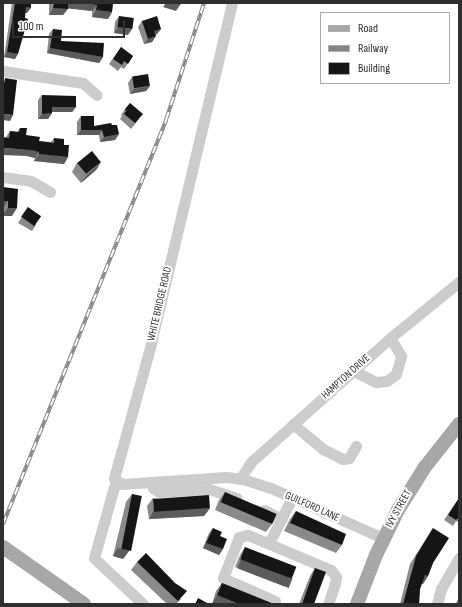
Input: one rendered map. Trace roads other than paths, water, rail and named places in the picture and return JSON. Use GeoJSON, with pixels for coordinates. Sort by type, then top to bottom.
{"type":"FeatureCollection","features":[{"type":"Feature","properties":{"kind":"main road","name":"IVY STREET"},"geometry":{"type":"LineString","coordinates":[[357,604],[383,538],[414,482],[459,424]]}},
{"type":"Feature","properties":{"kind":"main road"},"geometry":{"type":"LineString","coordinates":[[3,548],[84,604]]}},
{"type":"Feature","properties":{"kind":"street","name":"WHITE BRIDGE ROAD"},"geometry":{"type":"LineString","coordinates":[[143,604],[94,558],[116,480],[114,475],[117,463],[149,350],[232,3]]}},
{"type":"Feature","properties":{"kind":"street"},"geometry":{"type":"LineString","coordinates":[[3,71],[83,83],[97,94]]}},
{"type":"Feature","properties":{"kind":"street"},"geometry":{"type":"LineString","coordinates":[[3,176],[32,181],[50,192]]}},
{"type":"Feature","properties":{"kind":"street","name":"HAMPTON DRIVE"},"geometry":{"type":"LineString","coordinates":[[240,479],[251,462],[293,424],[390,338],[459,282]]}},
{"type":"Feature","properties":{"kind":"street"},"geometry":{"type":"LineString","coordinates":[[354,371],[376,382],[387,381],[396,374],[401,356],[390,338]]}},
{"type":"Feature","properties":{"kind":"street"},"geometry":{"type":"LineString","coordinates":[[293,424],[323,449],[343,459],[349,458],[356,446]]}},
{"type":"Feature","properties":{"kind":"street"},"geometry":{"type":"LineString","coordinates":[[116,480],[122,484],[240,479]]}},
{"type":"Feature","properties":{"kind":"street","name":"GUILFORD LANE"},"geometry":{"type":"LineString","coordinates":[[240,479],[292,498],[383,538]]}},
{"type":"Feature","properties":{"kind":"street"},"geometry":{"type":"LineString","coordinates":[[152,482],[153,488],[159,492],[214,490],[282,518]]}},
{"type":"Feature","properties":{"kind":"street"},"geometry":{"type":"LineString","coordinates":[[269,543],[292,498]]}},
{"type":"Feature","properties":{"kind":"street"},"geometry":{"type":"LineString","coordinates":[[275,601],[223,578],[239,537],[248,535],[331,570],[336,577],[328,604]]}},
{"type":"Feature","properties":{"kind":"street"},"geometry":{"type":"LineString","coordinates":[[437,604],[441,589],[459,558]]}},
{"type":"Feature","properties":{"kind":"railway"},"geometry":{"type":"LineString","coordinates":[[3,524],[166,120],[204,3]]}}]}
